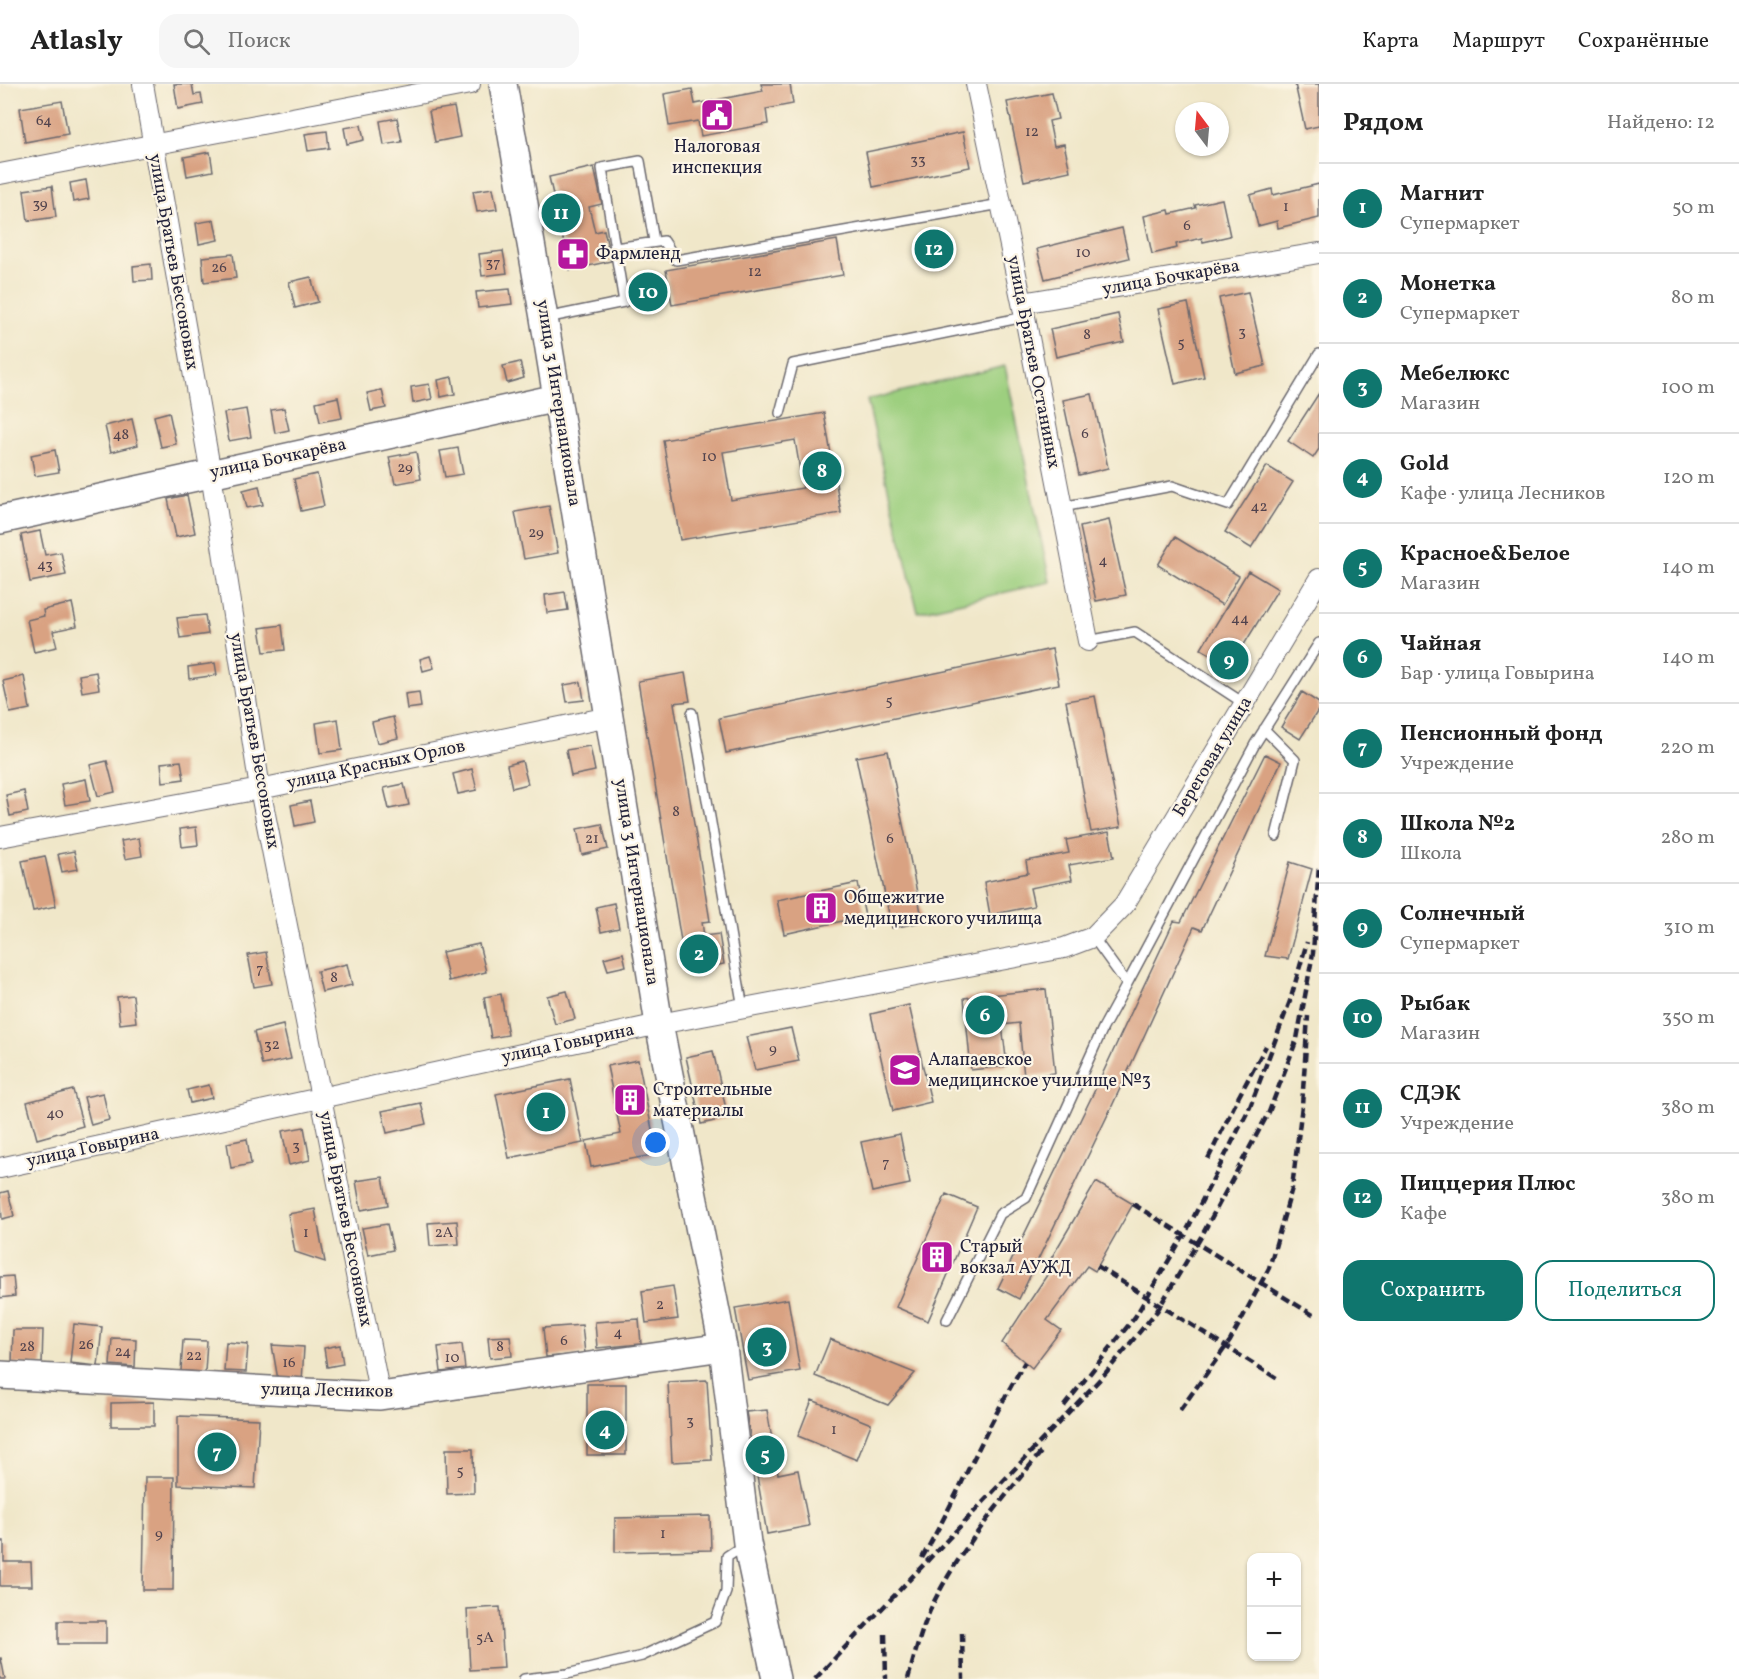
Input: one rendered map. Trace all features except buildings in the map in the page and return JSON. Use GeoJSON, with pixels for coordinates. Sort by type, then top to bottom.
{"type":"FeatureCollection","features":[{"type":"Feature","properties":{"kind":"main road","name":"улица 3 Интернационала"},"geometry":{"type":"LineString","coordinates":[[503,84],[544,318],[659,1024],[723,1347],[747,1543],[776,1679]]}},
{"type":"Feature","properties":{"kind":"main road","name":"улица Бочкарёва"},"geometry":{"type":"LineString","coordinates":[[0,520],[557,398]]}},
{"type":"Feature","properties":{"kind":"main road","name":"улица Лесников"},"geometry":{"type":"LineString","coordinates":[[0,1375],[380,1396],[723,1347]]}},
{"type":"Feature","properties":{"kind":"street","name":"улица Братьев Бессоновых"},"geometry":{"type":"LineString","coordinates":[[143,84],[211,474],[260,789],[380,1396]]}},
{"type":"Feature","properties":{"kind":"street"},"geometry":{"type":"LineString","coordinates":[[0,174],[470,84]]}},
{"type":"Feature","properties":{"kind":"street","name":"улица Братьев Останиных"},"geometry":{"type":"LineString","coordinates":[[976,84],[1024,310],[1088,641]]}},
{"type":"Feature","properties":{"kind":"street","name":"улица Бочкарёва"},"geometry":{"type":"LineString","coordinates":[[1024,310],[1319,253]]}},
{"type":"Feature","properties":{"kind":"street","name":"Береговая улица"},"geometry":{"type":"LineString","coordinates":[[1124,905],[1317,588]]}},
{"type":"Feature","properties":{"kind":"street","name":"улица Красных Орлов"},"geometry":{"type":"LineString","coordinates":[[0,837],[260,789],[609,717]]}},
{"type":"Feature","properties":{"kind":"street","name":"улица Говырина"},"geometry":{"type":"LineString","coordinates":[[0,1168],[659,1024],[1064,948],[1093,938],[1124,905]]}},
{"type":"Feature","properties":{"kind":"lane"},"geometry":{"type":"LineString","coordinates":[[544,318],[624,302],[602,168],[640,161],[654,241]]}},
{"type":"Feature","properties":{"kind":"lane"},"geometry":{"type":"LineString","coordinates":[[615,248],[664,241],[676,260],[1002,204]]}},
{"type":"Feature","properties":{"kind":"lane"},"geometry":{"type":"LineString","coordinates":[[780,413],[793,364],[1024,310]]}},
{"type":"Feature","properties":{"kind":"lane"},"geometry":{"type":"LineString","coordinates":[[1062,507],[1172,486],[1228,506],[1319,354]]}},
{"type":"Feature","properties":{"kind":"lane"},"geometry":{"type":"LineString","coordinates":[[1088,641],[1136,632],[1245,704]]}},
{"type":"Feature","properties":{"kind":"lane"},"geometry":{"type":"LineString","coordinates":[[947,1320],[1000,1215],[1026,1198],[1103,1028],[1264,729],[1319,643]]}},
{"type":"Feature","properties":{"kind":"lane"},"geometry":{"type":"LineString","coordinates":[[692,713],[743,1008]]}},
{"type":"Feature","properties":{"kind":"lane"},"geometry":{"type":"LineString","coordinates":[[1264,729],[1295,760],[1276,836]]}},
{"type":"Feature","properties":{"kind":"lane"},"geometry":{"type":"LineString","coordinates":[[1093,938],[1127,984]]}},
{"type":"Feature","properties":{"kind":"lane"},"geometry":{"type":"LineString","coordinates":[[524,1679],[567,1674],[642,1656],[715,1622],[726,1592],[727,1556],[747,1543]]}},
{"type":"Feature","properties":{"kind":"green space"},"geometry":{"type":"Polygon","coordinates":[[[1005,366],[1050,582],[918,612],[867,400],[1005,366]]]}},
{"type":"Feature","properties":{"kind":"railway"},"geometry":{"type":"LineString","coordinates":[[815,1679],[1103,1376],[1157,1311],[1201,1237],[1269,1112],[1297,1039],[1313,953],[1319,865]]}},
{"type":"Feature","properties":{"kind":"railway"},"geometry":{"type":"LineString","coordinates":[[1064,1406],[1135,1317],[1188,1228],[1250,1107],[1290,1001],[1307,942]]}},
{"type":"Feature","properties":{"kind":"railway"},"geometry":{"type":"LineString","coordinates":[[1180,1410],[1230,1341],[1269,1268],[1292,1188],[1302,1105],[1308,1016]]}},
{"type":"Feature","properties":{"kind":"railway"},"geometry":{"type":"LineString","coordinates":[[1208,1159],[1266,1046]]}},
{"type":"Feature","properties":{"kind":"railway"},"geometry":{"type":"LineString","coordinates":[[1133,1204],[1313,1315]]}},
{"type":"Feature","properties":{"kind":"railway"},"geometry":{"type":"LineString","coordinates":[[1097,1266],[1278,1379]]}},
{"type":"Feature","properties":{"kind":"railway"},"geometry":{"type":"LineString","coordinates":[[922,1558],[1025,1362]]}},
{"type":"Feature","properties":{"kind":"railway"},"geometry":{"type":"LineString","coordinates":[[908,1679],[929,1613],[950,1573],[987,1519],[1042,1451]]}},
{"type":"Feature","properties":{"kind":"railway"},"geometry":{"type":"LineString","coordinates":[[962,1633],[963,1679]]}},
{"type":"Feature","properties":{"kind":"railway"},"geometry":{"type":"LineString","coordinates":[[885,1634],[886,1679]]}},
{"type":"Feature","properties":{"kind":"place","name":"Налоговая инспекция"},"geometry":{"type":"Point","coordinates":[717,115]}},
{"type":"Feature","properties":{"kind":"place","name":"СДЭК"},"geometry":{"type":"Point","coordinates":[561,213]}},
{"type":"Feature","properties":{"kind":"place","name":"Пиццерия Плюс"},"geometry":{"type":"Point","coordinates":[934,249]}},
{"type":"Feature","properties":{"kind":"place","name":"Фармленд"},"geometry":{"type":"Point","coordinates":[573,254]}},
{"type":"Feature","properties":{"kind":"place","name":"Рыбак"},"geometry":{"type":"Point","coordinates":[648,292]}},
{"type":"Feature","properties":{"kind":"place","name":"Школа №2"},"geometry":{"type":"Point","coordinates":[822,471]}},
{"type":"Feature","properties":{"kind":"place","name":"Солнечный"},"geometry":{"type":"Point","coordinates":[1229,660]}},
{"type":"Feature","properties":{"kind":"place","name":"Общежитие медицинского училища"},"geometry":{"type":"Point","coordinates":[821,908]}},
{"type":"Feature","properties":{"kind":"place","name":"Монетка"},"geometry":{"type":"Point","coordinates":[699,954]}},
{"type":"Feature","properties":{"kind":"place","name":"Чайная"},"geometry":{"type":"Point","coordinates":[985,1015]}},
{"type":"Feature","properties":{"kind":"place","name":"Алапаевское медицинское училище №3"},"geometry":{"type":"Point","coordinates":[905,1070]}},
{"type":"Feature","properties":{"kind":"place","name":"Строительные материалы"},"geometry":{"type":"Point","coordinates":[630,1100]}},
{"type":"Feature","properties":{"kind":"place","name":"Магнит"},"geometry":{"type":"Point","coordinates":[546,1112]}},
{"type":"Feature","properties":{"kind":"place","name":"Старый вокзал АУЖД"},"geometry":{"type":"Point","coordinates":[937,1257]}},
{"type":"Feature","properties":{"kind":"place","name":"Мебелюкс"},"geometry":{"type":"Point","coordinates":[767,1347]}},
{"type":"Feature","properties":{"kind":"place","name":"Gold"},"geometry":{"type":"Point","coordinates":[605,1430]}},
{"type":"Feature","properties":{"kind":"place","name":"Пенсионный фонд"},"geometry":{"type":"Point","coordinates":[217,1452]}},
{"type":"Feature","properties":{"kind":"place","name":"Красное&Белое"},"geometry":{"type":"Point","coordinates":[765,1455]}}]}
